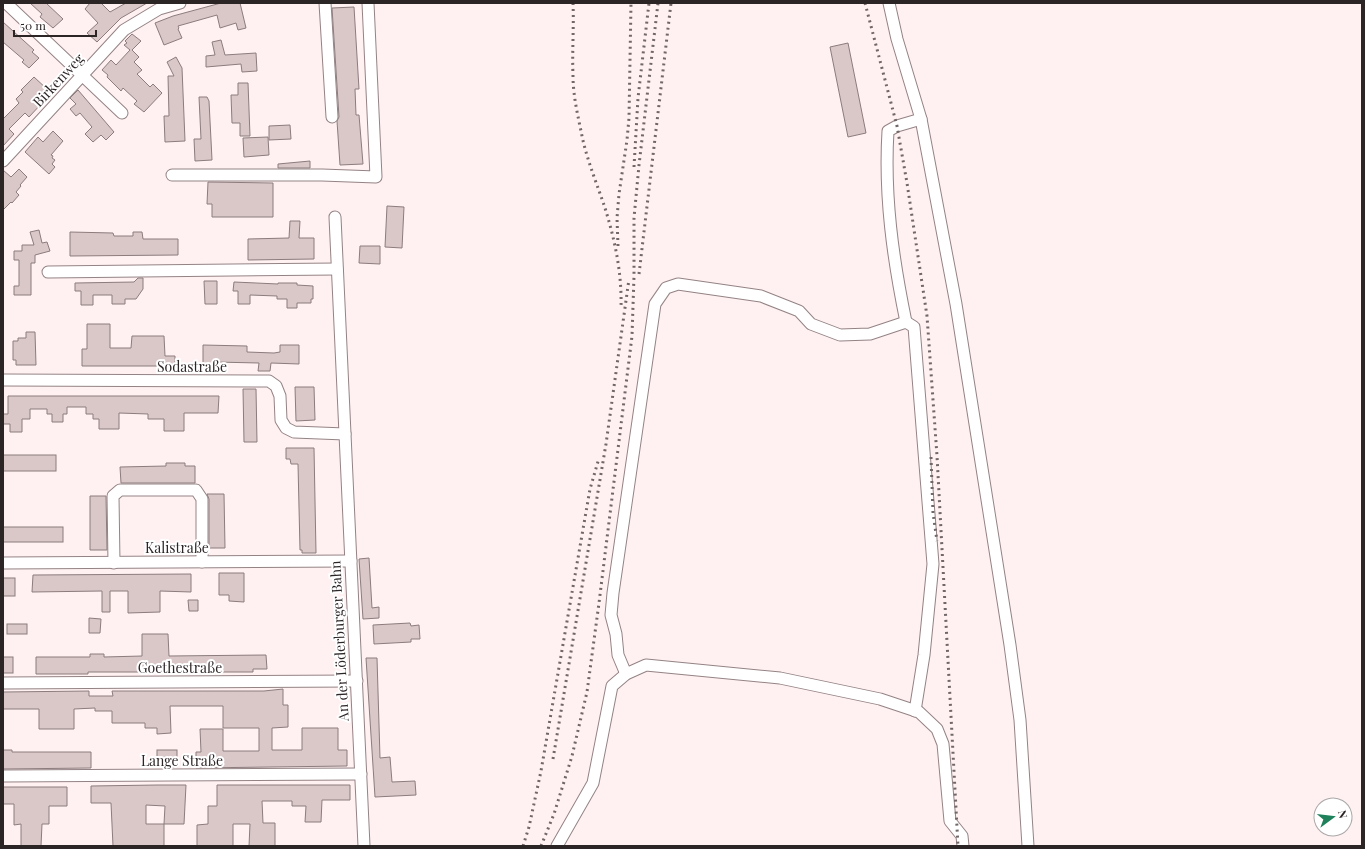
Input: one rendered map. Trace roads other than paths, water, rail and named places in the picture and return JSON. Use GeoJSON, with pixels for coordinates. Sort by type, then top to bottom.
{"type":"FeatureCollection","features":[{"type":"Feature","properties":{"kind":"street"},"geometry":{"type":"LineString","coordinates":[[6,3],[122,113]]}},
{"type":"Feature","properties":{"kind":"street","name":"Birkenweg"},"geometry":{"type":"LineString","coordinates":[[3,161],[124,30],[159,9],[180,3]]}},
{"type":"Feature","properties":{"kind":"street"},"geometry":{"type":"LineString","coordinates":[[324,3],[332,117]]}},
{"type":"Feature","properties":{"kind":"street"},"geometry":{"type":"LineString","coordinates":[[172,175],[376,177],[368,3]]}},
{"type":"Feature","properties":{"kind":"street"},"geometry":{"type":"LineString","coordinates":[[889,3],[897,39],[921,119],[956,304],[1010,645],[1020,720],[1028,846]]}},
{"type":"Feature","properties":{"kind":"street"},"geometry":{"type":"LineString","coordinates":[[915,711],[924,655],[933,564],[914,327],[906,322],[895,269],[889,220],[886,153],[888,131],[897,126],[921,119]]}},
{"type":"Feature","properties":{"kind":"street","name":"An der Löderburger Bahn"},"geometry":{"type":"LineString","coordinates":[[335,217],[364,846]]}},
{"type":"Feature","properties":{"kind":"street"},"geometry":{"type":"LineString","coordinates":[[48,272],[337,269]]}},
{"type":"Feature","properties":{"kind":"street"},"geometry":{"type":"LineString","coordinates":[[626,674],[618,655],[616,634],[611,615],[656,304],[666,288],[678,284],[761,296],[799,311],[811,324],[840,336],[870,334],[906,322]]}},
{"type":"Feature","properties":{"kind":"street","name":"Sodastraße"},"geometry":{"type":"LineString","coordinates":[[3,380],[269,381],[276,386],[280,396],[281,420],[286,428],[294,432],[344,434]]}},
{"type":"Feature","properties":{"kind":"street"},"geometry":{"type":"LineString","coordinates":[[114,562],[113,496],[120,490],[196,490],[202,499],[202,562]]}},
{"type":"Feature","properties":{"kind":"street","name":"Kalistraße"},"geometry":{"type":"LineString","coordinates":[[3,563],[351,561]]}},
{"type":"Feature","properties":{"kind":"street"},"geometry":{"type":"LineString","coordinates":[[558,846],[593,783],[612,686],[626,674],[646,665],[780,678],[880,699],[919,712],[937,729],[943,744],[950,821],[962,836],[963,846]]}},
{"type":"Feature","properties":{"kind":"street","name":"Goethestraße"},"geometry":{"type":"LineString","coordinates":[[3,683],[356,682]]}},
{"type":"Feature","properties":{"kind":"street","name":"Lange Straße"},"geometry":{"type":"LineString","coordinates":[[3,776],[361,774]]}},
{"type":"Feature","properties":{"kind":"railway"},"geometry":{"type":"LineString","coordinates":[[573,3],[573,84],[577,114],[589,163],[605,208],[615,245],[619,270],[621,307]]}},
{"type":"Feature","properties":{"kind":"railway"},"geometry":{"type":"LineString","coordinates":[[618,246],[617,218],[619,194],[629,118],[631,3]]}},
{"type":"Feature","properties":{"kind":"railway"},"geometry":{"type":"LineString","coordinates":[[634,167],[638,98],[649,3]]}},
{"type":"Feature","properties":{"kind":"railway"},"geometry":{"type":"LineString","coordinates":[[541,846],[554,814],[572,756],[587,692],[632,336],[634,218],[658,3]]}},
{"type":"Feature","properties":{"kind":"railway"},"geometry":{"type":"LineString","coordinates":[[639,274],[671,3]]}},
{"type":"Feature","properties":{"kind":"railway"},"geometry":{"type":"LineString","coordinates":[[865,3],[897,126],[927,316],[937,456],[958,846]]}},
{"type":"Feature","properties":{"kind":"railway"},"geometry":{"type":"LineString","coordinates":[[553,759],[606,444],[629,279]]}},
{"type":"Feature","properties":{"kind":"railway"},"geometry":{"type":"LineString","coordinates":[[931,457],[933,513],[937,541]]}},
{"type":"Feature","properties":{"kind":"railway"},"geometry":{"type":"LineString","coordinates":[[523,846],[529,827],[541,771],[590,489],[599,458]]}}]}
